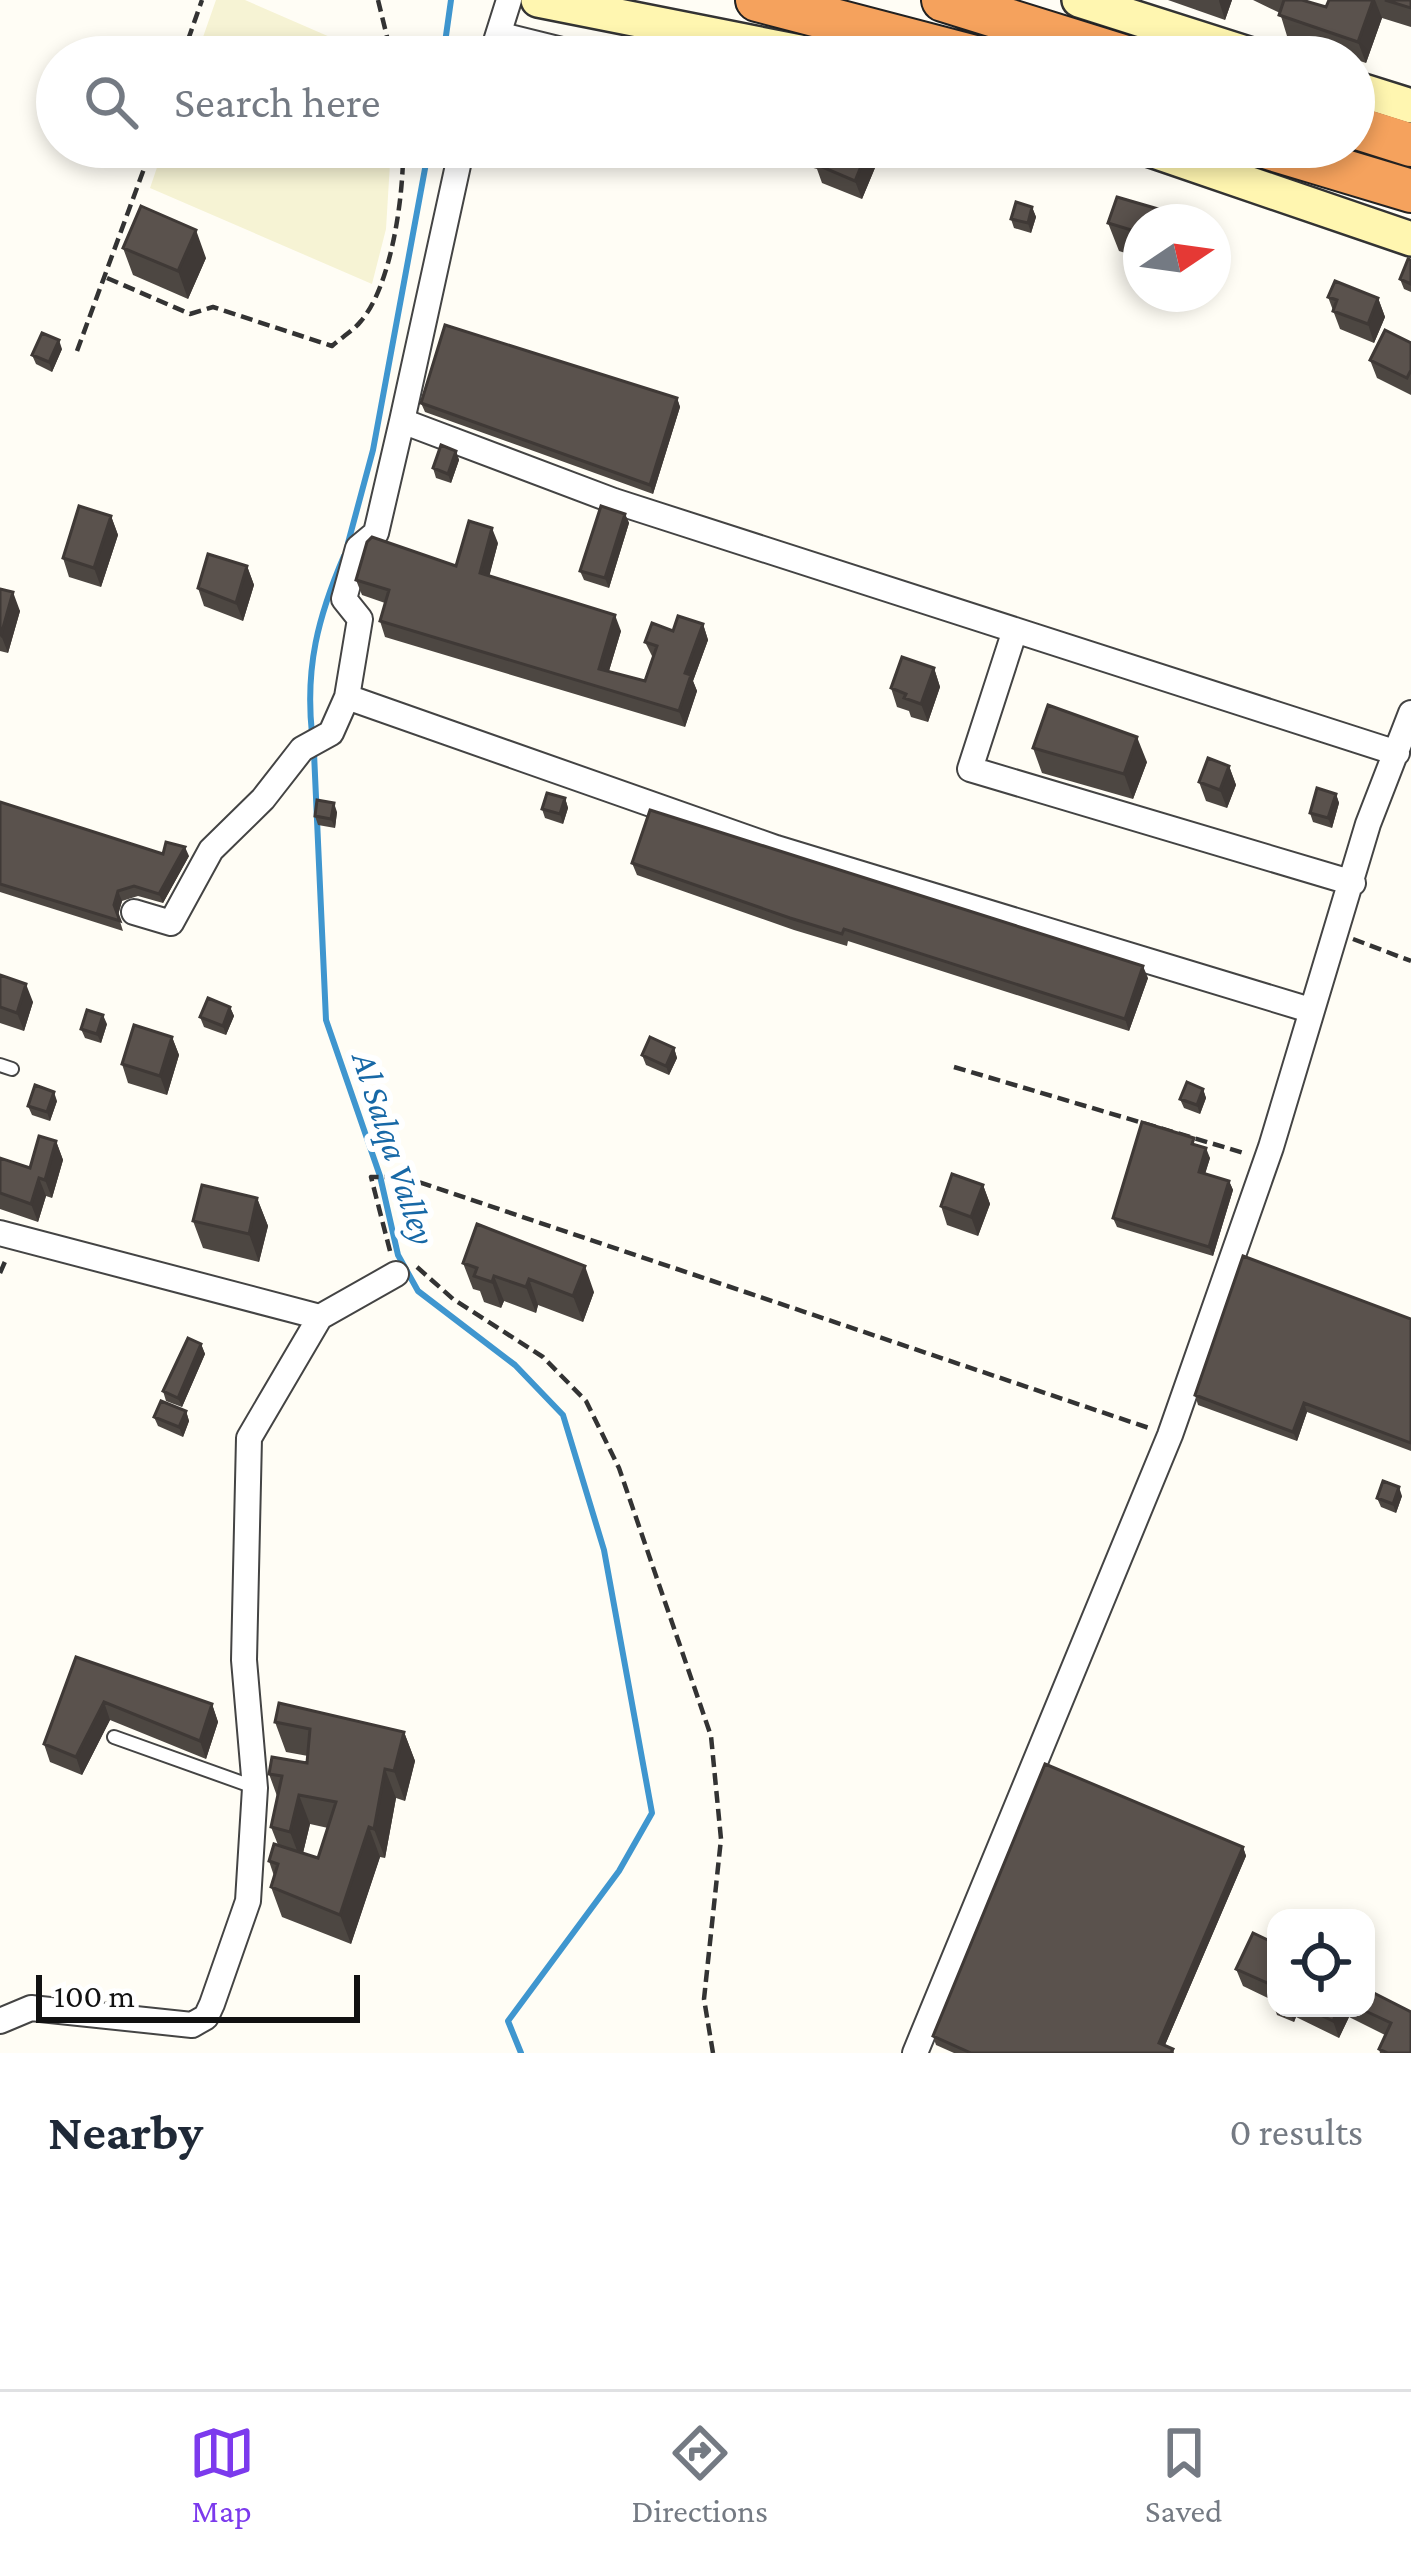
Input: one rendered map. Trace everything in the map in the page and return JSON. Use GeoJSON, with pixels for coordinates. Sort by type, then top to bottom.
{"type":"FeatureCollection","features":[{"type":"Feature","properties":{"kind":"highway"},"geometry":{"type":"LineString","coordinates":[[943,0],[1059,36]]}},
{"type":"Feature","properties":{"kind":"highway"},"geometry":{"type":"LineString","coordinates":[[772,1],[899,36]]}},
{"type":"Feature","properties":{"kind":"highway"},"geometry":{"type":"LineString","coordinates":[[1375,134],[1411,145]]}},
{"type":"Feature","properties":{"kind":"highway"},"geometry":{"type":"LineString","coordinates":[[1335,168],[1411,191]]}},
{"type":"Feature","properties":{"kind":"main road"},"geometry":{"type":"LineString","coordinates":[[538,0],[719,36]]}},
{"type":"Feature","properties":{"kind":"main road"},"geometry":{"type":"LineString","coordinates":[[1079,0],[1192,36]]}},
{"type":"Feature","properties":{"kind":"main road"},"geometry":{"type":"LineString","coordinates":[[1375,95],[1411,106]]}},
{"type":"Feature","properties":{"kind":"main road"},"geometry":{"type":"LineString","coordinates":[[1203,168],[1411,239]]}},
{"type":"Feature","properties":{"kind":"street"},"geometry":{"type":"LineString","coordinates":[[499,36],[509,0]]}},
{"type":"Feature","properties":{"kind":"street"},"geometry":{"type":"LineString","coordinates":[[134,913],[171,923],[211,850],[263,799],[302,749],[331,734],[346,697],[360,619],[344,599],[358,548],[376,533],[456,168]]}},
{"type":"Feature","properties":{"kind":"street"},"geometry":{"type":"LineString","coordinates":[[402,421],[614,501],[1397,753]]}},
{"type":"Feature","properties":{"kind":"street"},"geometry":{"type":"LineString","coordinates":[[1015,630],[970,769],[1353,883]]}},
{"type":"Feature","properties":{"kind":"street"},"geometry":{"type":"LineString","coordinates":[[346,697],[776,848],[1310,1010]]}},
{"type":"Feature","properties":{"kind":"street"},"geometry":{"type":"LineString","coordinates":[[915,2053],[1170,1435],[1267,1160],[1368,824],[1411,713]]}},
{"type":"Feature","properties":{"kind":"street"},"geometry":{"type":"LineString","coordinates":[[8,1236],[320,1318]]}},
{"type":"Feature","properties":{"kind":"street"},"geometry":{"type":"LineString","coordinates":[[0,2021],[31,2008],[141,2023],[192,2025],[206,2017],[248,1900],[255,1788],[244,1660],[249,1438],[320,1318],[396,1274]]}},
{"type":"Feature","properties":{"kind":"lane"},"geometry":{"type":"LineString","coordinates":[[502,29],[532,36]]}},
{"type":"Feature","properties":{"kind":"lane"},"geometry":{"type":"LineString","coordinates":[[114,1737],[255,1788]]}},
{"type":"Feature","properties":{"kind":"path"},"geometry":{"type":"LineString","coordinates":[[189,36],[202,0]]}},
{"type":"Feature","properties":{"kind":"path"},"geometry":{"type":"LineString","coordinates":[[378,0],[387,36]]}},
{"type":"Feature","properties":{"kind":"path"},"geometry":{"type":"LineString","coordinates":[[77,351],[145,168]]}},
{"type":"Feature","properties":{"kind":"path"},"geometry":{"type":"LineString","coordinates":[[107,278],[190,314],[213,307],[332,346],[362,321],[380,289],[404,191],[403,168]]}},
{"type":"Feature","properties":{"kind":"path"},"geometry":{"type":"LineString","coordinates":[[1336,933],[1411,961]]}},
{"type":"Feature","properties":{"kind":"path"},"geometry":{"type":"LineString","coordinates":[[954,1067],[1267,1160]]}},
{"type":"Feature","properties":{"kind":"path"},"geometry":{"type":"LineString","coordinates":[[396,1274],[371,1178],[404,1177],[1170,1435]]}},
{"type":"Feature","properties":{"kind":"path"},"geometry":{"type":"LineString","coordinates":[[0,1274],[8,1236]]}},
{"type":"Feature","properties":{"kind":"path"},"geometry":{"type":"LineString","coordinates":[[396,1274],[403,1267],[420,1267],[453,1299],[543,1358],[586,1401],[619,1468],[711,1736],[721,1838],[704,1999],[712,2053]]}},
{"type":"Feature","properties":{"kind":"shaded area"},"geometry":{"type":"Polygon","coordinates":[[[216,0],[245,0],[328,36],[203,36],[216,0]]]}},
{"type":"Feature","properties":{"kind":"shaded area"},"geometry":{"type":"Polygon","coordinates":[[[157,168],[390,168],[386,229],[372,284],[150,188],[157,168]]]}},
{"type":"Feature","properties":{"kind":"building"},"geometry":{"type":"Polygon","coordinates":[[[1284,0],[1326,7],[1329,0],[1373,0],[1360,36],[1340,36],[1279,15],[1284,0]]]}},
{"type":"Feature","properties":{"kind":"building"},"geometry":{"type":"Polygon","coordinates":[[[1385,0],[1411,0],[1411,8],[1385,0]]]}},
{"type":"Feature","properties":{"kind":"building"},"geometry":{"type":"Polygon","coordinates":[[[824,168],[860,168],[855,181],[824,168]]]}},
{"type":"Feature","properties":{"kind":"building"},"geometry":{"type":"Polygon","coordinates":[[[1117,197],[1141,204],[1123,204],[1123,228],[1108,223],[1117,197]]]}},
{"type":"Feature","properties":{"kind":"building"},"geometry":{"type":"Polygon","coordinates":[[[1016,202],[1032,207],[1028,223],[1011,219],[1016,202]]]}},
{"type":"Feature","properties":{"kind":"building"},"geometry":{"type":"Polygon","coordinates":[[[141,206],[196,230],[178,271],[123,248],[141,206]]]}},
{"type":"Feature","properties":{"kind":"building"},"geometry":{"type":"Polygon","coordinates":[[[1411,260],[1411,284],[1400,279],[1411,260]]]}},
{"type":"Feature","properties":{"kind":"building"},"geometry":{"type":"Polygon","coordinates":[[[1335,281],[1378,298],[1368,324],[1333,311],[1337,300],[1328,297],[1335,281]]]}},
{"type":"Feature","properties":{"kind":"building"},"geometry":{"type":"Polygon","coordinates":[[[445,325],[677,398],[650,485],[421,403],[445,325]]]}},
{"type":"Feature","properties":{"kind":"building"},"geometry":{"type":"Polygon","coordinates":[[[1385,330],[1411,343],[1407,378],[1370,360],[1385,330]]]}},
{"type":"Feature","properties":{"kind":"building"},"geometry":{"type":"Polygon","coordinates":[[[42,333],[59,340],[49,362],[32,355],[42,333]]]}},
{"type":"Feature","properties":{"kind":"building"},"geometry":{"type":"Polygon","coordinates":[[[441,445],[456,451],[448,474],[433,468],[441,445]]]}},
{"type":"Feature","properties":{"kind":"building"},"geometry":{"type":"Polygon","coordinates":[[[79,506],[111,516],[94,568],[63,558],[79,506]]]}},
{"type":"Feature","properties":{"kind":"building"},"geometry":{"type":"Polygon","coordinates":[[[601,506],[625,514],[605,578],[580,571],[601,506]]]}},
{"type":"Feature","properties":{"kind":"building"},"geometry":{"type":"Polygon","coordinates":[[[469,521],[492,528],[480,573],[615,615],[599,669],[645,681],[657,646],[645,642],[652,623],[673,631],[678,616],[703,624],[685,673],[691,675],[679,711],[380,621],[389,590],[356,580],[367,542],[372,537],[456,566],[469,521]]]}},
{"type":"Feature","properties":{"kind":"building"},"geometry":{"type":"Polygon","coordinates":[[[208,554],[247,566],[236,603],[198,588],[208,554]]]}},
{"type":"Feature","properties":{"kind":"building"},"geometry":{"type":"Polygon","coordinates":[[[0,589],[13,592],[1,635],[0,634],[0,589]]]}},
{"type":"Feature","properties":{"kind":"building"},"geometry":{"type":"Polygon","coordinates":[[[902,657],[934,668],[921,704],[891,688],[902,657]]]}},
{"type":"Feature","properties":{"kind":"building"},"geometry":{"type":"Polygon","coordinates":[[[1048,705],[1137,737],[1124,774],[1033,748],[1048,705]]]}},
{"type":"Feature","properties":{"kind":"building"},"geometry":{"type":"Polygon","coordinates":[[[1208,758],[1229,766],[1220,790],[1199,782],[1208,758]]]}},
{"type":"Feature","properties":{"kind":"building"},"geometry":{"type":"Polygon","coordinates":[[[1317,788],[1336,794],[1328,818],[1310,813],[1317,788]]]}},
{"type":"Feature","properties":{"kind":"building"},"geometry":{"type":"Polygon","coordinates":[[[547,793],[565,798],[560,814],[542,809],[547,793]]]}},
{"type":"Feature","properties":{"kind":"building"},"geometry":{"type":"Polygon","coordinates":[[[317,800],[334,803],[331,819],[315,816],[317,800]]]}},
{"type":"Feature","properties":{"kind":"building"},"geometry":{"type":"Polygon","coordinates":[[[0,802],[163,854],[166,842],[185,847],[159,894],[134,886],[118,891],[114,905],[120,921],[0,884],[0,802]]]}},
{"type":"Feature","properties":{"kind":"building"},"geometry":{"type":"Polygon","coordinates":[[[650,810],[1143,966],[1125,1019],[844,929],[842,934],[790,918],[632,863],[650,810]]]}},
{"type":"Feature","properties":{"kind":"building"},"geometry":{"type":"Polygon","coordinates":[[[0,975],[26,984],[17,1013],[0,1007],[0,975]]]}},
{"type":"Feature","properties":{"kind":"building"},"geometry":{"type":"Polygon","coordinates":[[[208,998],[230,1007],[223,1026],[200,1017],[208,998]]]}},
{"type":"Feature","properties":{"kind":"building"},"geometry":{"type":"Polygon","coordinates":[[[87,1010],[103,1015],[97,1034],[81,1029],[87,1010]]]}},
{"type":"Feature","properties":{"kind":"building"},"geometry":{"type":"Polygon","coordinates":[[[134,1025],[172,1037],[160,1076],[122,1064],[134,1025]]]}},
{"type":"Feature","properties":{"kind":"building"},"geometry":{"type":"Polygon","coordinates":[[[650,1037],[674,1048],[666,1066],[642,1055],[650,1037]]]}},
{"type":"Feature","properties":{"kind":"building"},"geometry":{"type":"Polygon","coordinates":[[[1187,1082],[1203,1089],[1197,1105],[1180,1099],[1187,1082]]]}},
{"type":"Feature","properties":{"kind":"building"},"geometry":{"type":"Polygon","coordinates":[[[35,1085],[54,1092],[47,1112],[28,1106],[35,1085]]]}},
{"type":"Feature","properties":{"kind":"building"},"geometry":{"type":"Polygon","coordinates":[[[1142,1122],[1194,1138],[1192,1144],[1206,1148],[1199,1172],[1229,1181],[1209,1247],[1113,1218],[1142,1122]]]}},
{"type":"Feature","properties":{"kind":"building"},"geometry":{"type":"Polygon","coordinates":[[[39,1136],[56,1141],[45,1180],[39,1178],[31,1204],[0,1193],[0,1158],[30,1168],[39,1136]]]}},
{"type":"Feature","properties":{"kind":"building"},"geometry":{"type":"Polygon","coordinates":[[[952,1174],[983,1185],[971,1217],[941,1206],[952,1174]]]}},
{"type":"Feature","properties":{"kind":"building"},"geometry":{"type":"Polygon","coordinates":[[[202,1185],[257,1198],[249,1234],[193,1221],[202,1185]]]}},
{"type":"Feature","properties":{"kind":"building"},"geometry":{"type":"Polygon","coordinates":[[[477,1224],[585,1266],[573,1296],[529,1279],[526,1287],[494,1276],[492,1282],[474,1276],[477,1268],[463,1263],[477,1224]]]}},
{"type":"Feature","properties":{"kind":"building"},"geometry":{"type":"Polygon","coordinates":[[[1243,1256],[1411,1319],[1411,1443],[1304,1403],[1293,1432],[1195,1395],[1243,1256]]]}},
{"type":"Feature","properties":{"kind":"building"},"geometry":{"type":"Polygon","coordinates":[[[188,1338],[201,1344],[178,1398],[163,1391],[188,1338]]]}},
{"type":"Feature","properties":{"kind":"building"},"geometry":{"type":"Polygon","coordinates":[[[161,1401],[186,1411],[179,1427],[154,1417],[161,1401]]]}},
{"type":"Feature","properties":{"kind":"building"},"geometry":{"type":"Polygon","coordinates":[[[1383,1481],[1399,1487],[1393,1504],[1377,1498],[1383,1481]]]}},
{"type":"Feature","properties":{"kind":"building"},"geometry":{"type":"Polygon","coordinates":[[[76,1657],[212,1704],[200,1741],[104,1702],[76,1757],[44,1744],[76,1657]]]}},
{"type":"Feature","properties":{"kind":"building"},"geometry":{"type":"Polygon","coordinates":[[[279,1703],[404,1732],[394,1771],[385,1769],[374,1829],[369,1827],[340,1915],[271,1887],[278,1864],[269,1861],[274,1844],[318,1858],[336,1802],[299,1795],[290,1832],[271,1827],[282,1776],[269,1774],[272,1757],[307,1763],[310,1729],[275,1722],[279,1703]]]}},
{"type":"Feature","properties":{"kind":"building"},"geometry":{"type":"Polygon","coordinates":[[[1045,1764],[1243,1847],[1159,2043],[1173,2049],[1171,2053],[971,2053],[933,2036],[1045,1764]]]}},
{"type":"Feature","properties":{"kind":"building"},"geometry":{"type":"Polygon","coordinates":[[[1253,1933],[1267,1940],[1267,1983],[1236,1969],[1253,1933]]]}},
{"type":"Feature","properties":{"kind":"building"},"geometry":{"type":"Polygon","coordinates":[[[1375,1994],[1411,2012],[1411,2053],[1379,2049],[1391,2023],[1375,2016],[1375,1994]]]}},
{"type":"Feature","properties":{"kind":"waterway","name":"Al Salqa Valley"},"geometry":{"type":"LineString","coordinates":[[446,36],[451,0]]}},
{"type":"Feature","properties":{"kind":"waterway","name":"Al Salqa Valley"},"geometry":{"type":"LineString","coordinates":[[348,543],[373,450],[425,168]]}},
{"type":"Feature","properties":{"kind":"waterway","name":"Al Salqa Valley"},"geometry":{"type":"LineString","coordinates":[[312,734],[310,686],[316,643],[344,556]]}},
{"type":"Feature","properties":{"kind":"waterway","name":"Al Salqa Valley"},"geometry":{"type":"LineString","coordinates":[[314,753],[326,1020],[380,1176],[398,1255],[418,1291],[515,1365],[563,1415],[604,1550],[652,1813],[619,1871],[508,2021],[521,2053]]}}]}
